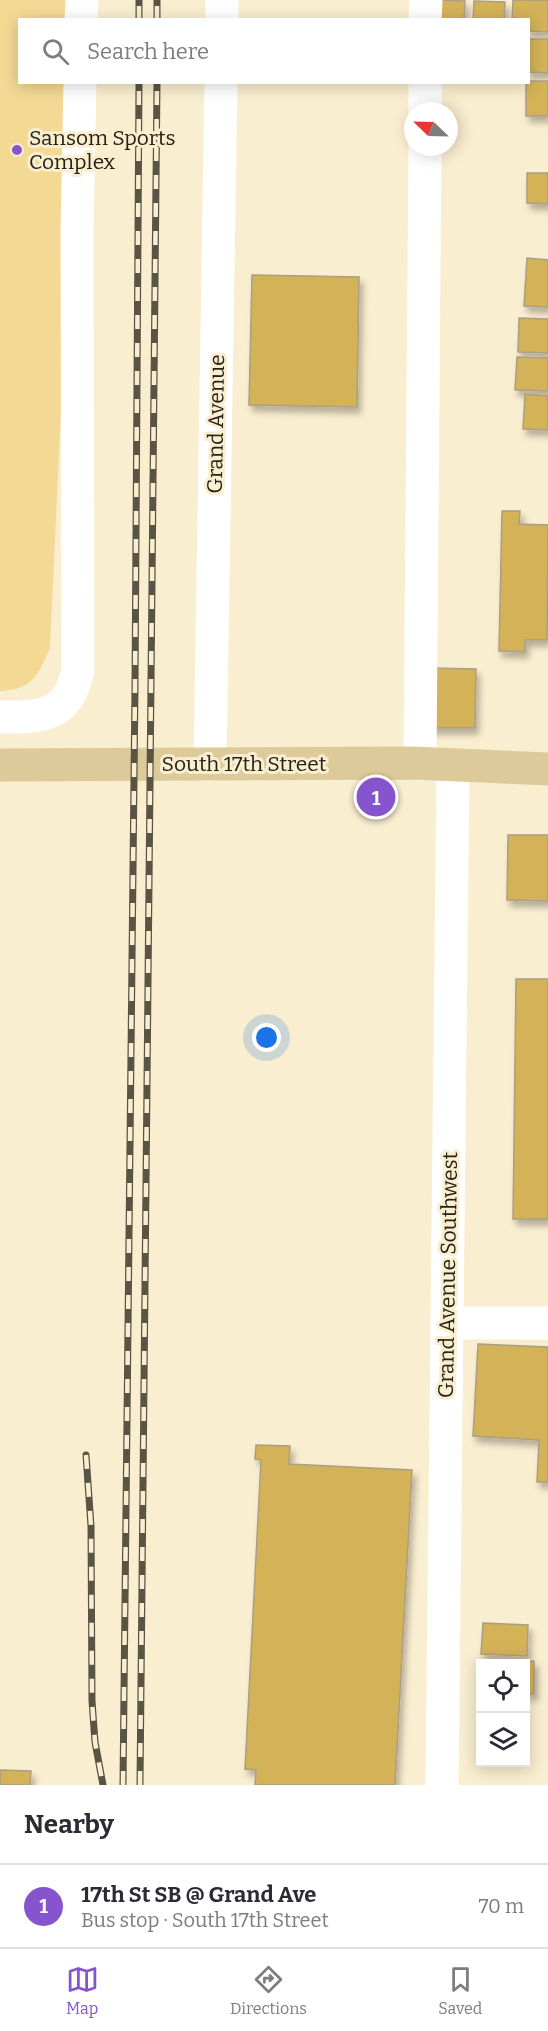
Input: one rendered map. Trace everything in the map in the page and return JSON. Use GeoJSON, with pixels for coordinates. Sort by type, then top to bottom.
{"type":"FeatureCollection","features":[{"type":"Feature","properties":{"kind":"main road","name":"South 17th Street"},"geometry":{"type":"LineString","coordinates":[[0,765],[420,764],[548,769]]}},
{"type":"Feature","properties":{"kind":"street"},"geometry":{"type":"LineString","coordinates":[[81,18],[82,0]]}},
{"type":"Feature","properties":{"kind":"street"},"geometry":{"type":"LineString","coordinates":[[222,0],[222,18]]}},
{"type":"Feature","properties":{"kind":"street"},"geometry":{"type":"LineString","coordinates":[[425,18],[426,0]]}},
{"type":"Feature","properties":{"kind":"street"},"geometry":{"type":"LineString","coordinates":[[0,717],[24,717],[52,712],[67,699],[78,671],[77,231],[80,84]]}},
{"type":"Feature","properties":{"kind":"street","name":"Grand Avenue"},"geometry":{"type":"LineString","coordinates":[[199,764],[221,84]]}},
{"type":"Feature","properties":{"kind":"street"},"geometry":{"type":"LineString","coordinates":[[425,84],[425,102]]}},
{"type":"Feature","properties":{"kind":"street"},"geometry":{"type":"LineString","coordinates":[[420,764],[425,156]]}},
{"type":"Feature","properties":{"kind":"street","name":"Grand Avenue Southwest"},"geometry":{"type":"LineString","coordinates":[[442,1785],[453,765]]}},
{"type":"Feature","properties":{"kind":"street"},"geometry":{"type":"LineString","coordinates":[[448,1323],[548,1323]]}},
{"type":"Feature","properties":{"kind":"shaded area","name":"Sansom Sports Complex"},"geometry":{"type":"Polygon","coordinates":[[[0,0],[81,0],[80,18],[18,18],[18,84],[76,84],[50,648],[42,666],[27,684],[20,688],[0,691],[0,0]]]}},
{"type":"Feature","properties":{"kind":"building"},"geometry":{"type":"Polygon","coordinates":[[[436,0],[465,1],[464,18],[435,18],[436,0]]]}},
{"type":"Feature","properties":{"kind":"building"},"geometry":{"type":"Polygon","coordinates":[[[513,0],[548,0],[548,32],[530,31],[530,18],[512,18],[513,0]]]}},
{"type":"Feature","properties":{"kind":"building"},"geometry":{"type":"Polygon","coordinates":[[[474,1],[505,2],[504,18],[473,18],[474,1]]]}},
{"type":"Feature","properties":{"kind":"building"},"geometry":{"type":"Polygon","coordinates":[[[530,39],[548,39],[548,73],[530,72],[530,39]]]}},
{"type":"Feature","properties":{"kind":"building"},"geometry":{"type":"Polygon","coordinates":[[[530,81],[548,81],[548,116],[526,116],[526,84],[530,84],[530,81]]]}},
{"type":"Feature","properties":{"kind":"building"},"geometry":{"type":"Polygon","coordinates":[[[527,173],[548,173],[548,204],[527,203],[527,173]]]}},
{"type":"Feature","properties":{"kind":"building"},"geometry":{"type":"Polygon","coordinates":[[[527,258],[548,260],[548,307],[524,306],[527,258]]]}},
{"type":"Feature","properties":{"kind":"building"},"geometry":{"type":"Polygon","coordinates":[[[252,275],[359,277],[357,407],[249,405],[252,275]]]}},
{"type":"Feature","properties":{"kind":"building"},"geometry":{"type":"Polygon","coordinates":[[[519,318],[548,319],[548,353],[518,352],[519,318]]]}},
{"type":"Feature","properties":{"kind":"building"},"geometry":{"type":"Polygon","coordinates":[[[517,357],[548,358],[548,391],[515,390],[517,357]]]}},
{"type":"Feature","properties":{"kind":"building"},"geometry":{"type":"Polygon","coordinates":[[[525,394],[548,396],[548,430],[523,429],[525,394]]]}},
{"type":"Feature","properties":{"kind":"building"},"geometry":{"type":"Polygon","coordinates":[[[502,511],[520,511],[519,524],[548,525],[547,640],[525,640],[525,652],[499,651],[502,511]]]}},
{"type":"Feature","properties":{"kind":"building"},"geometry":{"type":"Polygon","coordinates":[[[429,668],[476,669],[475,728],[429,728],[429,668]]]}},
{"type":"Feature","properties":{"kind":"building"},"geometry":{"type":"Polygon","coordinates":[[[508,835],[548,835],[548,901],[507,900],[508,835]]]}},
{"type":"Feature","properties":{"kind":"building"},"geometry":{"type":"Polygon","coordinates":[[[516,979],[548,979],[548,1219],[513,1219],[516,979]]]}},
{"type":"Feature","properties":{"kind":"building"},"geometry":{"type":"Polygon","coordinates":[[[478,1344],[548,1347],[548,1482],[537,1482],[539,1440],[473,1436],[478,1344]]]}},
{"type":"Feature","properties":{"kind":"building"},"geometry":{"type":"Polygon","coordinates":[[[256,1445],[290,1446],[289,1464],[412,1470],[395,1785],[255,1785],[256,1770],[245,1769],[261,1460],[255,1459],[256,1445]]]}},
{"type":"Feature","properties":{"kind":"building"},"geometry":{"type":"Polygon","coordinates":[[[483,1623],[528,1625],[527,1656],[481,1654],[483,1623]]]}},
{"type":"Feature","properties":{"kind":"building"},"geometry":{"type":"Polygon","coordinates":[[[530,1661],[534,1661],[534,1694],[530,1694],[530,1661]]]}},
{"type":"Feature","properties":{"kind":"building"},"geometry":{"type":"Polygon","coordinates":[[[0,1770],[31,1771],[30,1785],[0,1785],[0,1770]]]}},
{"type":"Feature","properties":{"kind":"railway"},"geometry":{"type":"LineString","coordinates":[[139,0],[139,18]]}},
{"type":"Feature","properties":{"kind":"railway"},"geometry":{"type":"LineString","coordinates":[[157,0],[157,18]]}},
{"type":"Feature","properties":{"kind":"railway"},"geometry":{"type":"LineString","coordinates":[[123,1785],[139,84]]}},
{"type":"Feature","properties":{"kind":"railway"},"geometry":{"type":"LineString","coordinates":[[140,1785],[157,84]]}},
{"type":"Feature","properties":{"kind":"railway"},"geometry":{"type":"LineString","coordinates":[[86,1455],[91,1526],[92,1701],[95,1742],[103,1785]]}},
{"type":"Feature","properties":{"kind":"place","name":"Sansom Sports Complex"},"geometry":{"type":"Point","coordinates":[17,150]}},
{"type":"Feature","properties":{"kind":"place","name":"17th St SB @ Grand Ave"},"geometry":{"type":"Point","coordinates":[376,797]}}]}
